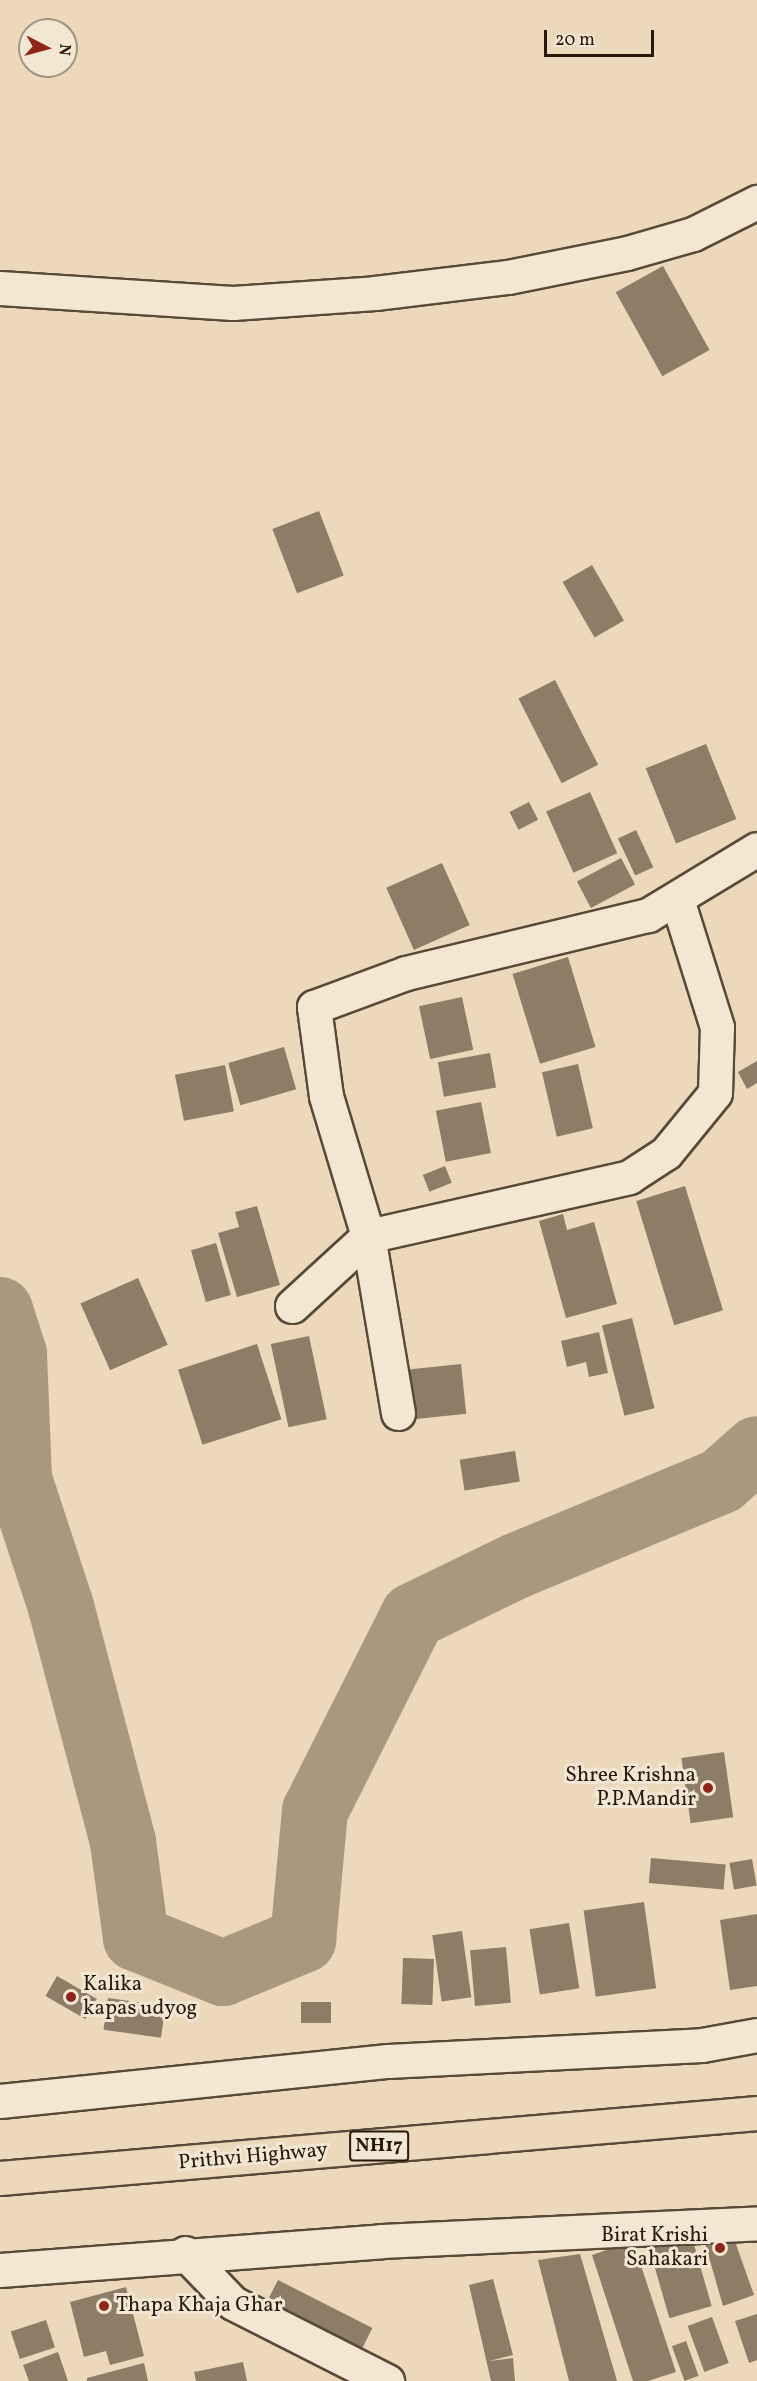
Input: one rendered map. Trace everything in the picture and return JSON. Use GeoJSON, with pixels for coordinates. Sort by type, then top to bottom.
{"type":"FeatureCollection","features":[{"type":"Feature","properties":{"kind":"highway","name":"Prithvi Highway"},"geometry":{"type":"LineString","coordinates":[[0,2178],[757,2113]]}},
{"type":"Feature","properties":{"kind":"street"},"geometry":{"type":"LineString","coordinates":[[0,288],[233,303],[375,293],[508,277],[627,253],[693,234],[757,202]]}},
{"type":"Feature","properties":{"kind":"street"},"geometry":{"type":"LineString","coordinates":[[398,1413],[368,1236],[326,1096],[314,1007],[406,973],[648,915],[757,849]]}},
{"type":"Feature","properties":{"kind":"street"},"geometry":{"type":"LineString","coordinates":[[292,1306],[368,1236],[629,1177],[666,1153],[715,1093],[717,1027],[676,899]]}},
{"type":"Feature","properties":{"kind":"street"},"geometry":{"type":"LineString","coordinates":[[0,2101],[388,2061],[702,2045],[757,2035]]}},
{"type":"Feature","properties":{"kind":"street"},"geometry":{"type":"LineString","coordinates":[[0,2270],[186,2253],[757,2223]]}},
{"type":"Feature","properties":{"kind":"street"},"geometry":{"type":"LineString","coordinates":[[186,2253],[233,2303],[387,2381]]}},
{"type":"Feature","properties":{"kind":"building"},"geometry":{"type":"Polygon","coordinates":[[[663,266],[710,350],[662,376],[616,292],[663,266]]]}},
{"type":"Feature","properties":{"kind":"building"},"geometry":{"type":"Polygon","coordinates":[[[319,511],[344,575],[297,593],[272,529],[319,511]]]}},
{"type":"Feature","properties":{"kind":"building"},"geometry":{"type":"Polygon","coordinates":[[[592,565],[624,620],[595,637],[563,582],[592,565]]]}},
{"type":"Feature","properties":{"kind":"building"},"geometry":{"type":"Polygon","coordinates":[[[555,680],[598,765],[562,783],[518,699],[555,680]]]}},
{"type":"Feature","properties":{"kind":"building"},"geometry":{"type":"Polygon","coordinates":[[[706,744],[736,819],[676,843],[646,768],[706,744]]]}},
{"type":"Feature","properties":{"kind":"building"},"geometry":{"type":"Polygon","coordinates":[[[590,792],[617,853],[573,873],[546,812],[590,792]]]}},
{"type":"Feature","properties":{"kind":"building"},"geometry":{"type":"Polygon","coordinates":[[[529,802],[538,820],[518,830],[509,812],[529,802]]]}},
{"type":"Feature","properties":{"kind":"building"},"geometry":{"type":"Polygon","coordinates":[[[636,830],[653,867],[635,876],[618,838],[636,830]]]}},
{"type":"Feature","properties":{"kind":"building"},"geometry":{"type":"Polygon","coordinates":[[[621,858],[635,884],[591,908],[577,881],[621,858]]]}},
{"type":"Feature","properties":{"kind":"building"},"geometry":{"type":"Polygon","coordinates":[[[442,863],[470,925],[414,950],[386,888],[442,863]]]}},
{"type":"Feature","properties":{"kind":"building"},"geometry":{"type":"Polygon","coordinates":[[[568,957],[595,1047],[540,1064],[513,974],[568,957]]]}},
{"type":"Feature","properties":{"kind":"building"},"geometry":{"type":"Polygon","coordinates":[[[462,997],[473,1050],[430,1059],[419,1006],[462,997]]]}},
{"type":"Feature","properties":{"kind":"building"},"geometry":{"type":"Polygon","coordinates":[[[284,1047],[296,1089],[240,1105],[228,1063],[284,1047]]]}},
{"type":"Feature","properties":{"kind":"building"},"geometry":{"type":"Polygon","coordinates":[[[490,1053],[496,1087],[444,1097],[438,1062],[490,1053]]]}},
{"type":"Feature","properties":{"kind":"building"},"geometry":{"type":"Polygon","coordinates":[[[757,1061],[757,1083],[747,1089],[738,1072],[757,1061]]]}},
{"type":"Feature","properties":{"kind":"building"},"geometry":{"type":"Polygon","coordinates":[[[578,1064],[593,1128],[557,1137],[542,1072],[578,1064]]]}},
{"type":"Feature","properties":{"kind":"building"},"geometry":{"type":"Polygon","coordinates":[[[225,1065],[234,1111],[184,1121],[175,1075],[225,1065]]]}},
{"type":"Feature","properties":{"kind":"building"},"geometry":{"type":"Polygon","coordinates":[[[481,1102],[491,1153],[446,1162],[436,1111],[481,1102]]]}},
{"type":"Feature","properties":{"kind":"building"},"geometry":{"type":"Polygon","coordinates":[[[445,1166],[452,1183],[429,1192],[423,1175],[445,1166]]]}},
{"type":"Feature","properties":{"kind":"building"},"geometry":{"type":"Polygon","coordinates":[[[685,1186],[723,1310],[674,1325],[636,1201],[685,1186]]]}},
{"type":"Feature","properties":{"kind":"building"},"geometry":{"type":"Polygon","coordinates":[[[257,1206],[280,1285],[237,1297],[218,1233],[239,1227],[235,1212],[257,1206]]]}},
{"type":"Feature","properties":{"kind":"building"},"geometry":{"type":"Polygon","coordinates":[[[563,1214],[567,1230],[594,1222],[617,1304],[566,1318],[539,1221],[563,1214]]]}},
{"type":"Feature","properties":{"kind":"building"},"geometry":{"type":"Polygon","coordinates":[[[216,1243],[231,1295],[206,1302],[191,1250],[216,1243]]]}},
{"type":"Feature","properties":{"kind":"building"},"geometry":{"type":"Polygon","coordinates":[[[138,1278],[168,1345],[110,1370],[80,1304],[138,1278]]]}},
{"type":"Feature","properties":{"kind":"building"},"geometry":{"type":"Polygon","coordinates":[[[632,1318],[654,1408],[624,1416],[602,1325],[632,1318]]]}},
{"type":"Feature","properties":{"kind":"building"},"geometry":{"type":"Polygon","coordinates":[[[599,1332],[608,1373],[589,1377],[586,1362],[567,1367],[561,1341],[599,1332]]]}},
{"type":"Feature","properties":{"kind":"building"},"geometry":{"type":"Polygon","coordinates":[[[309,1336],[327,1419],[289,1427],[271,1344],[309,1336]]]}},
{"type":"Feature","properties":{"kind":"building"},"geometry":{"type":"Polygon","coordinates":[[[257,1344],[281,1419],[202,1445],[178,1370],[257,1344]]]}},
{"type":"Feature","properties":{"kind":"building"},"geometry":{"type":"Polygon","coordinates":[[[461,1364],[466,1414],[404,1420],[398,1371],[461,1364]]]}},
{"type":"Feature","properties":{"kind":"building"},"geometry":{"type":"Polygon","coordinates":[[[515,1451],[520,1482],[465,1490],[460,1460],[515,1451]]]}},
{"type":"Feature","properties":{"kind":"building","name":"Shree Krishna P.P.Mandir"},"geometry":{"type":"Polygon","coordinates":[[[724,1752],[733,1817],[691,1823],[681,1758],[724,1752]]]}},
{"type":"Feature","properties":{"kind":"building"},"geometry":{"type":"Polygon","coordinates":[[[651,1858],[726,1865],[724,1889],[649,1883],[651,1858]]]}},
{"type":"Feature","properties":{"kind":"building"},"geometry":{"type":"Polygon","coordinates":[[[752,1859],[757,1886],[734,1890],[729,1863],[752,1859]]]}},
{"type":"Feature","properties":{"kind":"building"},"geometry":{"type":"Polygon","coordinates":[[[644,1902],[656,1988],[596,1997],[584,1910],[644,1902]]]}},
{"type":"Feature","properties":{"kind":"building"},"geometry":{"type":"Polygon","coordinates":[[[757,1914],[757,1986],[730,1990],[720,1920],[757,1914]]]}},
{"type":"Feature","properties":{"kind":"building"},"geometry":{"type":"Polygon","coordinates":[[[569,1923],[579,1988],[540,1994],[529,1929],[569,1923]]]}},
{"type":"Feature","properties":{"kind":"building"},"geometry":{"type":"Polygon","coordinates":[[[462,1931],[471,1997],[442,2002],[432,1935],[462,1931]]]}},
{"type":"Feature","properties":{"kind":"building"},"geometry":{"type":"Polygon","coordinates":[[[506,1947],[511,2003],[475,2006],[470,1950],[506,1947]]]}},
{"type":"Feature","properties":{"kind":"building"},"geometry":{"type":"Polygon","coordinates":[[[403,1958],[434,1959],[432,2005],[401,2004],[403,1958]]]}},
{"type":"Feature","properties":{"kind":"building","name":"Kalika kapas udyog"},"geometry":{"type":"Polygon","coordinates":[[[57,1976],[97,1999],[85,2019],[46,1996],[57,1976]]]}},
{"type":"Feature","properties":{"kind":"building"},"geometry":{"type":"Polygon","coordinates":[[[108,1998],[165,2006],[161,2038],[104,2030],[108,1998]]]}},
{"type":"Feature","properties":{"kind":"building"},"geometry":{"type":"Polygon","coordinates":[[[301,2002],[331,2002],[331,2023],[301,2023],[301,2002]]]}},
{"type":"Feature","properties":{"kind":"building"},"geometry":{"type":"Polygon","coordinates":[[[732,2233],[754,2295],[723,2306],[704,2240],[732,2233]]]}},
{"type":"Feature","properties":{"kind":"building"},"geometry":{"type":"Polygon","coordinates":[[[691,2234],[712,2306],[669,2318],[649,2246],[691,2234]]]}},
{"type":"Feature","properties":{"kind":"building"},"geometry":{"type":"Polygon","coordinates":[[[633,2241],[676,2372],[648,2381],[633,2381],[592,2255],[633,2241]]]}},
{"type":"Feature","properties":{"kind":"building"},"geometry":{"type":"Polygon","coordinates":[[[580,2254],[617,2381],[569,2381],[538,2260],[580,2254]]]}},
{"type":"Feature","properties":{"kind":"building"},"geometry":{"type":"Polygon","coordinates":[[[493,2279],[513,2355],[489,2361],[513,2358],[515,2381],[491,2381],[469,2285],[493,2279]]]}},
{"type":"Feature","properties":{"kind":"building"},"geometry":{"type":"Polygon","coordinates":[[[278,2280],[372,2328],[360,2353],[265,2305],[278,2280]]]}},
{"type":"Feature","properties":{"kind":"building"},"geometry":{"type":"Polygon","coordinates":[[[126,2287],[144,2356],[110,2365],[106,2351],[84,2357],[70,2302],[126,2287]]]}},
{"type":"Feature","properties":{"kind":"building"},"geometry":{"type":"Polygon","coordinates":[[[757,2314],[757,2360],[749,2363],[735,2321],[757,2314]]]}},
{"type":"Feature","properties":{"kind":"building"},"geometry":{"type":"Polygon","coordinates":[[[712,2317],[729,2363],[704,2372],[688,2326],[712,2317]]]}},
{"type":"Feature","properties":{"kind":"building"},"geometry":{"type":"Polygon","coordinates":[[[46,2320],[55,2348],[20,2359],[11,2331],[46,2320]]]}},
{"type":"Feature","properties":{"kind":"building"},"geometry":{"type":"Polygon","coordinates":[[[686,2341],[699,2376],[685,2381],[672,2346],[686,2341]]]}},
{"type":"Feature","properties":{"kind":"building"},"geometry":{"type":"Polygon","coordinates":[[[58,2352],[68,2381],[29,2381],[23,2365],[58,2352]]]}},
{"type":"Feature","properties":{"kind":"building"},"geometry":{"type":"Polygon","coordinates":[[[243,2362],[247,2381],[196,2381],[194,2372],[243,2362]]]}},
{"type":"Feature","properties":{"kind":"building"},"geometry":{"type":"Polygon","coordinates":[[[144,2363],[148,2381],[87,2381],[87,2378],[144,2363]]]}},
{"type":"Feature","properties":{"kind":"waterway"},"geometry":{"type":"LineString","coordinates":[[0,1310],[14,1354],[19,1479],[61,1607],[123,1842],[136,1938],[223,1973],[303,1940],[315,1811],[413,1616],[516,1566],[721,1481],[757,1449]]}},
{"type":"Feature","properties":{"kind":"place","name":"Shree Krishna P.P.Mandir"},"geometry":{"type":"Point","coordinates":[708,1788]}},
{"type":"Feature","properties":{"kind":"place","name":"Kalika kapas udyog"},"geometry":{"type":"Point","coordinates":[71,1997]}},
{"type":"Feature","properties":{"kind":"place","name":"Birat Krishi Sahakari"},"geometry":{"type":"Point","coordinates":[720,2248]}},
{"type":"Feature","properties":{"kind":"place","name":"Thapa Khaja Ghar"},"geometry":{"type":"Point","coordinates":[104,2306]}}]}
